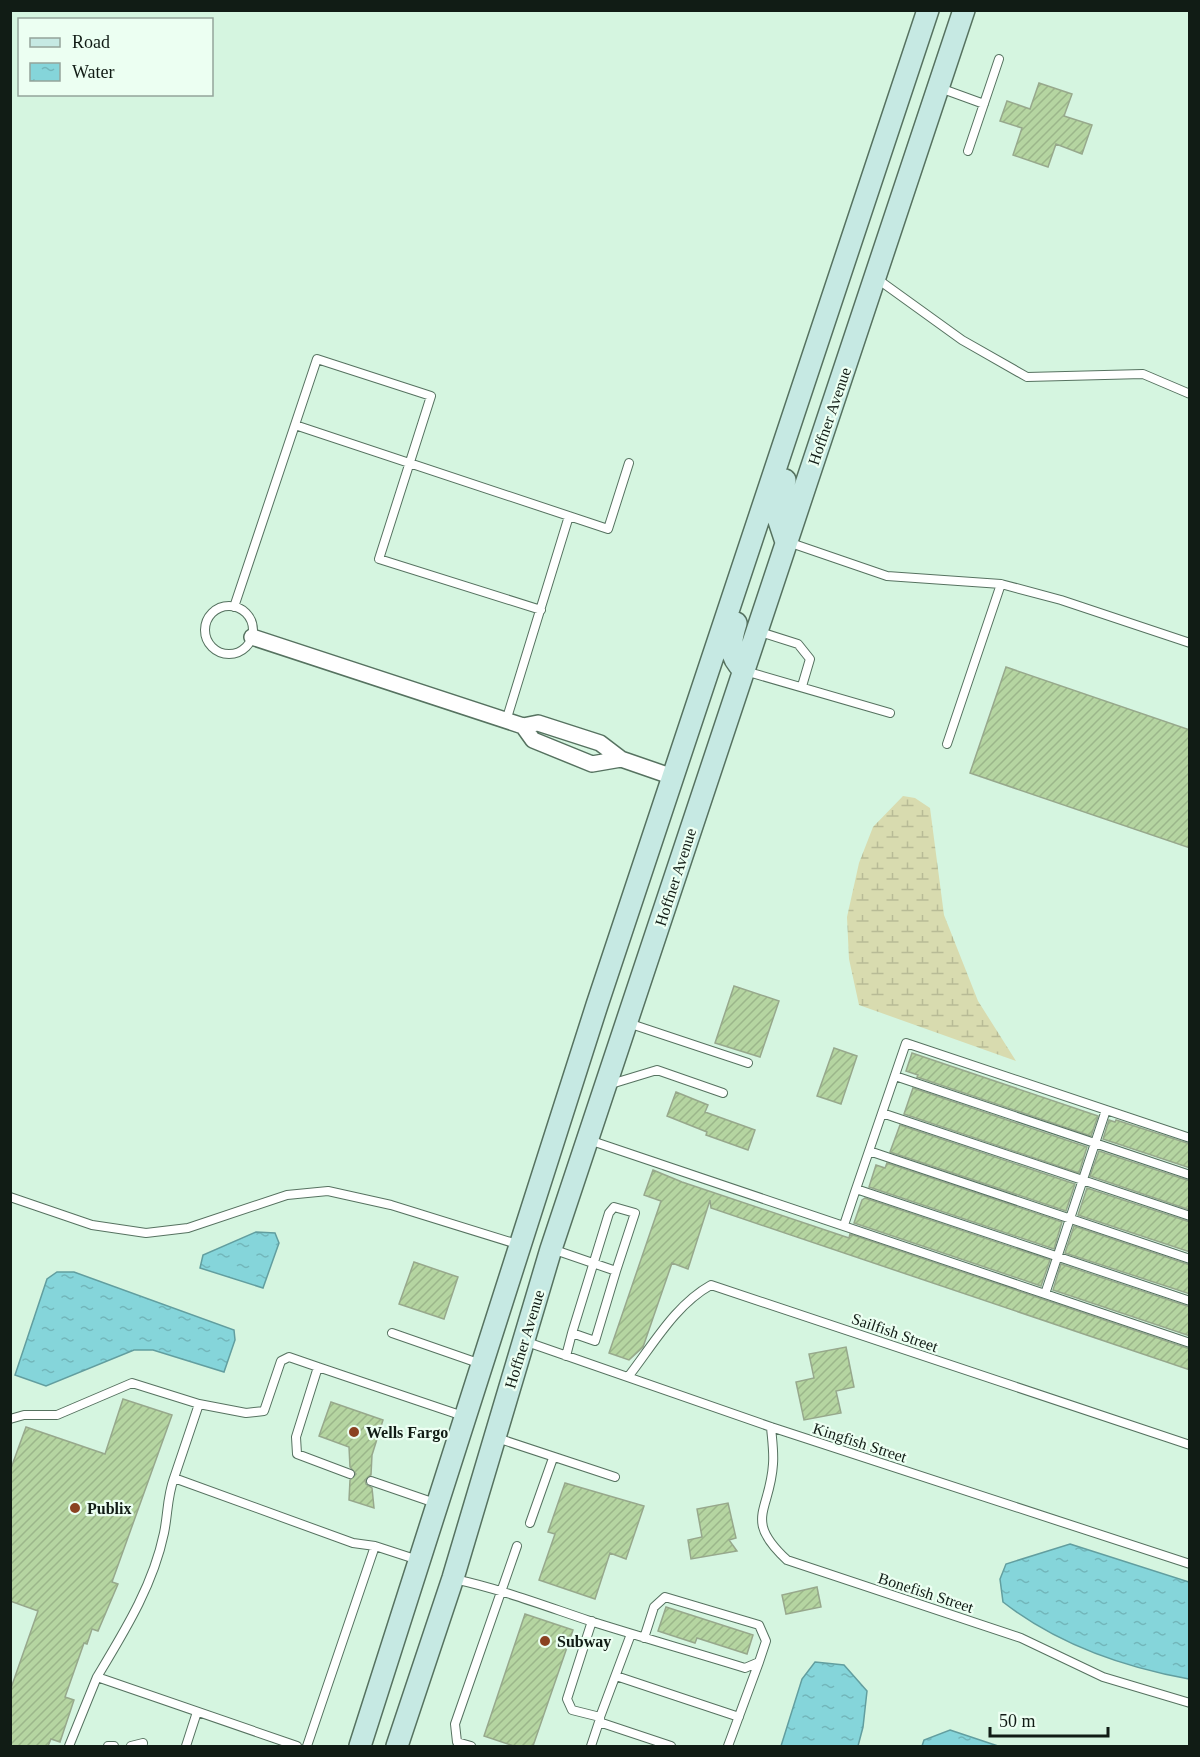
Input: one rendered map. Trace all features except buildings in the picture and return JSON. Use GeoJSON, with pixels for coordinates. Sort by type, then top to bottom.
{"type":"FeatureCollection","features":[{"type":"Feature","properties":{"kind":"main road","name":"Hoffner Avenue"},"geometry":{"type":"LineString","coordinates":[[360,1746],[581,1055],[928,10]]}},
{"type":"Feature","properties":{"kind":"main road","name":"Hoffner Avenue"},"geometry":{"type":"LineString","coordinates":[[397,1746],[453,1578],[493,1437],[551,1249],[964,10]]}},
{"type":"Feature","properties":{"kind":"main road"},"geometry":{"type":"LineString","coordinates":[[786,542],[777,515],[780,496],[842,309],[839,275]]}},
{"type":"Feature","properties":{"kind":"main road"},"geometry":{"type":"LineString","coordinates":[[744,670],[735,662],[730,651],[733,631],[755,567],[759,543],[758,520]]}},
{"type":"Feature","properties":{"kind":"main road"},"geometry":{"type":"LineString","coordinates":[[551,1249],[540,1222],[582,1089],[581,1055]]}},
{"type":"Feature","properties":{"kind":"main road"},"geometry":{"type":"LineString","coordinates":[[521,1245],[530,1257],[532,1281],[520,1318],[523,1341]]}},
{"type":"Feature","properties":{"kind":"street"},"geometry":{"type":"LineString","coordinates":[[252,637],[506,721],[523,726],[538,723],[600,743],[621,759],[673,777]]}},
{"type":"Feature","properties":{"kind":"street"},"geometry":{"type":"LineString","coordinates":[[523,726],[533,740],[592,764],[621,759]]}},
{"type":"Feature","properties":{"kind":"lane"},"geometry":{"type":"LineString","coordinates":[[968,151],[999,59]]}},
{"type":"Feature","properties":{"kind":"lane"},"geometry":{"type":"LineString","coordinates":[[938,88],[984,104]]}},
{"type":"Feature","properties":{"kind":"lane"},"geometry":{"type":"LineString","coordinates":[[875,277],[962,340],[1027,377],[1143,374],[1190,394]]}},
{"type":"Feature","properties":{"kind":"lane"},"geometry":{"type":"LineString","coordinates":[[234,606],[317,359],[431,396],[379,559],[540,610]]}},
{"type":"Feature","properties":{"kind":"lane"},"geometry":{"type":"LineString","coordinates":[[295,425],[608,529],[629,464]]}},
{"type":"Feature","properties":{"kind":"lane"},"geometry":{"type":"LineString","coordinates":[[506,721],[569,516]]}},
{"type":"Feature","properties":{"kind":"lane"},"geometry":{"type":"LineString","coordinates":[[786,542],[887,576],[1001,584],[1061,600],[1190,643]]}},
{"type":"Feature","properties":{"kind":"lane"},"geometry":{"type":"LineString","coordinates":[[946,744],[1001,584]]}},
{"type":"Feature","properties":{"kind":"lane"},"geometry":{"type":"LineString","coordinates":[[234,606],[247,615],[251,621],[252,637],[243,650],[236,653],[220,652],[209,642],[206,627],[212,614],[218,609],[234,606]]}},
{"type":"Feature","properties":{"kind":"lane"},"geometry":{"type":"LineString","coordinates":[[757,631],[798,644],[810,659],[802,686]]}},
{"type":"Feature","properties":{"kind":"lane"},"geometry":{"type":"LineString","coordinates":[[744,670],[890,713]]}},
{"type":"Feature","properties":{"kind":"lane"},"geometry":{"type":"LineString","coordinates":[[626,1023],[748,1063]]}},
{"type":"Feature","properties":{"kind":"lane"},"geometry":{"type":"LineString","coordinates":[[844,1225],[906,1043],[1190,1138]]}},
{"type":"Feature","properties":{"kind":"lane"},"geometry":{"type":"LineString","coordinates":[[606,1086],[657,1070],[723,1093]]}},
{"type":"Feature","properties":{"kind":"lane"},"geometry":{"type":"LineString","coordinates":[[894,1076],[1190,1175]]}},
{"type":"Feature","properties":{"kind":"lane"},"geometry":{"type":"LineString","coordinates":[[1045,1294],[1106,1110]]}},
{"type":"Feature","properties":{"kind":"lane"},"geometry":{"type":"LineString","coordinates":[[882,1113],[1190,1216]]}},
{"type":"Feature","properties":{"kind":"lane"},"geometry":{"type":"LineString","coordinates":[[587,1139],[1190,1343]]}},
{"type":"Feature","properties":{"kind":"lane"},"geometry":{"type":"LineString","coordinates":[[869,1151],[1190,1259]]}},
{"type":"Feature","properties":{"kind":"lane"},"geometry":{"type":"LineString","coordinates":[[856,1189],[1190,1301]]}},
{"type":"Feature","properties":{"kind":"lane"},"geometry":{"type":"LineString","coordinates":[[10,1197],[92,1225],[146,1233],[188,1228],[287,1195],[328,1191],[391,1205],[521,1245]]}},
{"type":"Feature","properties":{"kind":"lane"},"geometry":{"type":"LineString","coordinates":[[566,1356],[572,1333],[592,1263],[609,1213],[614,1207],[635,1214],[595,1341],[572,1333]]}},
{"type":"Feature","properties":{"kind":"lane"},"geometry":{"type":"LineString","coordinates":[[551,1249],[616,1271]]}},
{"type":"Feature","properties":{"kind":"lane","name":"Sailfish Street"},"geometry":{"type":"LineString","coordinates":[[628,1377],[680,1309],[694,1294],[711,1285],[1190,1446]]}},
{"type":"Feature","properties":{"kind":"lane"},"geometry":{"type":"LineString","coordinates":[[392,1333],[482,1364]]}},
{"type":"Feature","properties":{"kind":"lane","name":"Kingfish Street"},"geometry":{"type":"LineString","coordinates":[[523,1341],[771,1427],[1190,1564]]}},
{"type":"Feature","properties":{"kind":"lane"},"geometry":{"type":"LineString","coordinates":[[10,1419],[24,1415],[57,1416],[132,1383],[199,1404],[246,1413],[264,1411],[281,1361],[289,1357],[465,1416]]}},
{"type":"Feature","properties":{"kind":"lane"},"geometry":{"type":"LineString","coordinates":[[318,1367],[296,1437],[297,1454],[350,1474]]}},
{"type":"Feature","properties":{"kind":"lane"},"geometry":{"type":"LineString","coordinates":[[69,1746],[97,1677],[147,1589],[164,1533],[168,1495],[199,1404]]}},
{"type":"Feature","properties":{"kind":"lane","name":"Bonefish Street"},"geometry":{"type":"LineString","coordinates":[[771,1427],[773,1464],[760,1521],[769,1543],[787,1560],[1021,1638],[1103,1677],[1190,1703]]}},
{"type":"Feature","properties":{"kind":"lane"},"geometry":{"type":"LineString","coordinates":[[493,1437],[615,1477]]}},
{"type":"Feature","properties":{"kind":"lane"},"geometry":{"type":"LineString","coordinates":[[530,1523],[554,1458]]}},
{"type":"Feature","properties":{"kind":"lane"},"geometry":{"type":"LineString","coordinates":[[174,1478],[353,1543],[375,1546],[420,1560]]}},
{"type":"Feature","properties":{"kind":"lane"},"geometry":{"type":"LineString","coordinates":[[371,1480],[438,1504]]}},
{"type":"Feature","properties":{"kind":"lane"},"geometry":{"type":"LineString","coordinates":[[307,1746],[375,1546]]}},
{"type":"Feature","properties":{"kind":"lane"},"geometry":{"type":"LineString","coordinates":[[471,1746],[457,1742],[455,1725],[517,1546]]}},
{"type":"Feature","properties":{"kind":"lane"},"geometry":{"type":"LineString","coordinates":[[453,1578],[744,1668],[759,1662]]}},
{"type":"Feature","properties":{"kind":"lane"},"geometry":{"type":"LineString","coordinates":[[644,1638],[654,1607],[665,1597],[759,1625],[766,1641],[728,1746]]}},
{"type":"Feature","properties":{"kind":"lane"},"geometry":{"type":"LineString","coordinates":[[592,1621],[567,1699],[572,1710],[672,1746]]}},
{"type":"Feature","properties":{"kind":"lane"},"geometry":{"type":"LineString","coordinates":[[591,1746],[631,1634]]}},
{"type":"Feature","properties":{"kind":"lane"},"geometry":{"type":"LineString","coordinates":[[616,1676],[739,1717]]}},
{"type":"Feature","properties":{"kind":"lane"},"geometry":{"type":"LineString","coordinates":[[97,1677],[297,1746]]}},
{"type":"Feature","properties":{"kind":"lane"},"geometry":{"type":"LineString","coordinates":[[186,1746],[197,1712]]}},
{"type":"Feature","properties":{"kind":"lane"},"geometry":{"type":"LineString","coordinates":[[131,1746],[143,1743]]}},
{"type":"Feature","properties":{"kind":"lane"},"geometry":{"type":"LineString","coordinates":[[108,1746],[114,1746]]}},
{"type":"Feature","properties":{"kind":"green space"},"geometry":{"type":"Polygon","coordinates":[[[903,796],[915,798],[930,808],[944,915],[978,1001],[1016,1061],[859,1005],[849,959],[847,917],[859,863],[873,827],[903,796]]]}},
{"type":"Feature","properties":{"kind":"water"},"geometry":{"type":"Polygon","coordinates":[[[256,1232],[275,1233],[279,1243],[263,1288],[200,1268],[203,1255],[256,1232]]]}},
{"type":"Feature","properties":{"kind":"water"},"geometry":{"type":"Polygon","coordinates":[[[57,1272],[74,1272],[234,1330],[235,1340],[224,1372],[153,1350],[134,1350],[46,1386],[15,1375],[47,1279],[57,1272]]]}},
{"type":"Feature","properties":{"kind":"water"},"geometry":{"type":"Polygon","coordinates":[[[1070,1544],[1189,1582],[1189,1679],[1140,1668],[1092,1652],[1046,1630],[1003,1602],[1000,1579],[1006,1564],[1070,1544]]]}},
{"type":"Feature","properties":{"kind":"water"},"geometry":{"type":"Polygon","coordinates":[[[815,1662],[844,1665],[867,1691],[863,1727],[858,1746],[781,1746],[802,1679],[815,1662]]]}},
{"type":"Feature","properties":{"kind":"water"},"geometry":{"type":"Polygon","coordinates":[[[950,1730],[998,1746],[922,1746],[924,1740],[950,1730]]]}},
{"type":"Feature","properties":{"kind":"place","name":"Wells Fargo"},"geometry":{"type":"Point","coordinates":[354,1432]}},
{"type":"Feature","properties":{"kind":"place","name":"Publix"},"geometry":{"type":"Point","coordinates":[75,1508]}},
{"type":"Feature","properties":{"kind":"place","name":"Subway"},"geometry":{"type":"Point","coordinates":[545,1641]}}]}
